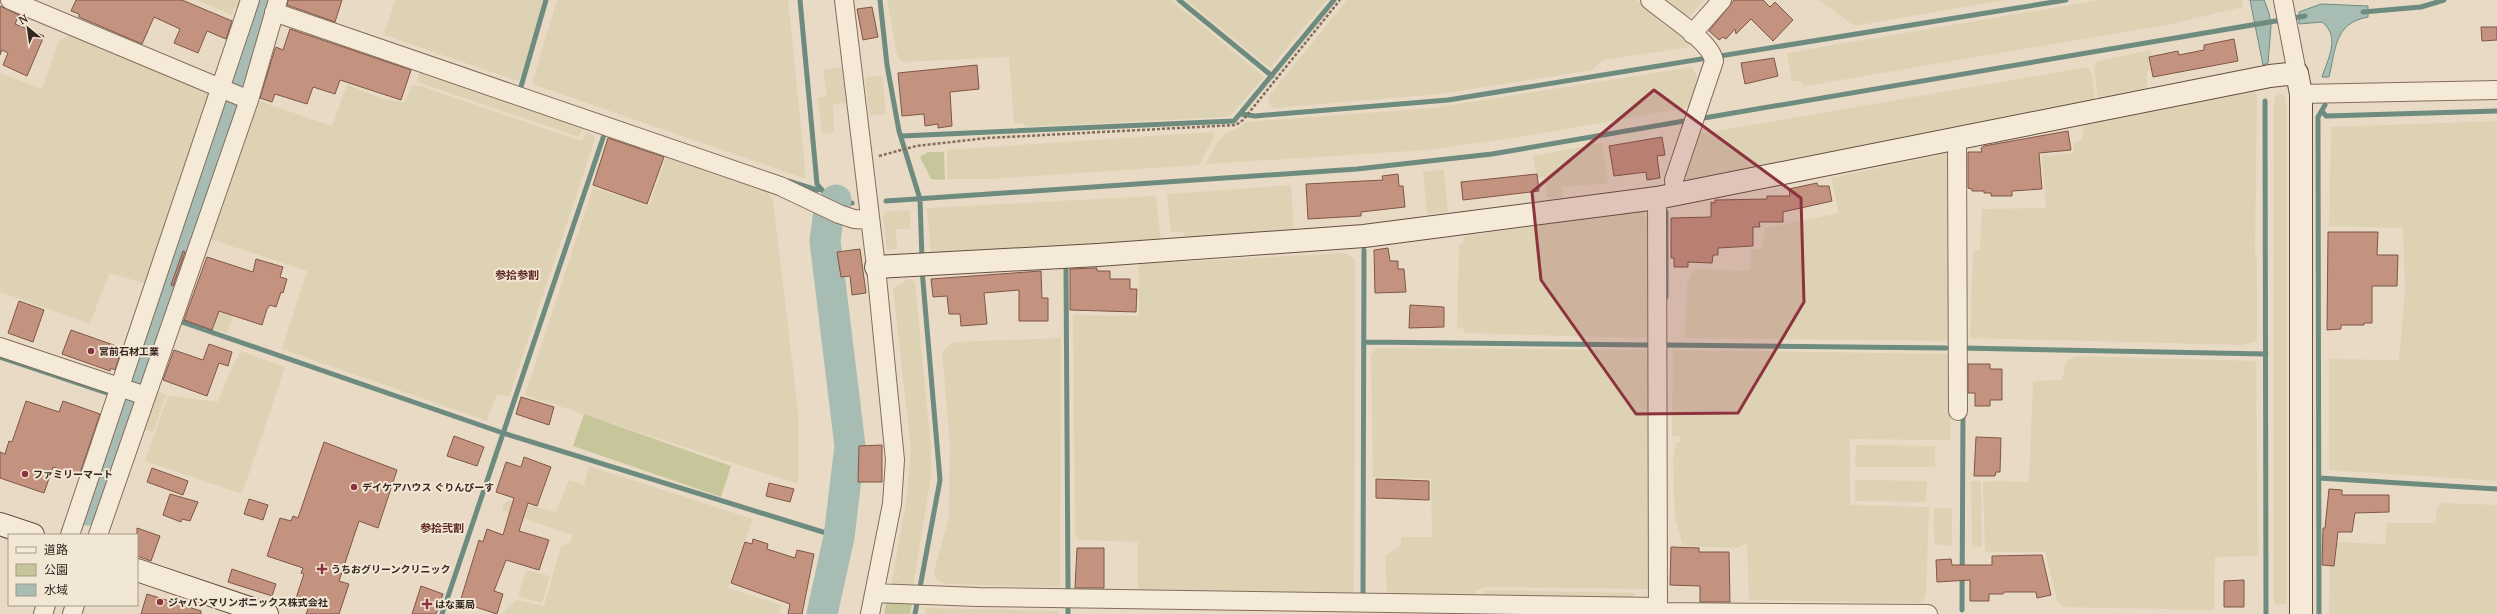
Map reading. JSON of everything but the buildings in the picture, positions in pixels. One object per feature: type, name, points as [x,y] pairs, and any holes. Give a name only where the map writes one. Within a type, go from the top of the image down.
[{"type":"street","points":[[10,0],[230,91]]},
{"type":"street","points":[[98,534],[126,393],[230,91],[250,0]]},
{"type":"street","points":[[844,0],[869,220],[876,267],[895,460],[892,504],[870,614]]},
{"type":"street","points":[[1650,0],[1692,34],[1713,58],[1693,128],[1674,180],[1666,197],[1658,611]]},
{"type":"street","points":[[1692,34],[1722,0]]},
{"type":"street","points":[[2284,5],[2301,94],[2301,614]]},
{"type":"street","points":[[70,534],[126,393],[230,91],[276,6],[780,186],[839,214],[854,219],[869,220]]},
{"type":"street","points":[[876,267],[1364,236],[1666,197],[2270,76],[2296,73]]},
{"type":"street","points":[[2301,94],[2497,90]]},
{"type":"street","points":[[1956,140],[1958,411]]},
{"type":"street","points":[[0,347],[126,393]]},
{"type":"street","points":[[0,524],[30,534]]},
{"type":"street","points":[[138,570],[267,614]]},
{"type":"street","points":[[874,593],[978,597],[1658,611],[1928,614]]},
{"type":"path","points":[[863,158],[880,156],[909,148],[987,138],[1229,127],[1236,125],[1245,118],[1340,0]]},
{"type":"highlighted area","points":[[1654,90],[1801,198],[1804,302],[1738,413],[1636,414],[1541,280],[1532,192]]},
{"type":"shaded area","points":[[197,0],[245,0],[242,7],[234,8],[232,15]]},
{"type":"shaded area","points":[[395,0],[544,0],[521,76],[518,81],[384,35]]},
{"type":"shaded area","points":[[557,0],[788,0],[806,179],[532,84]]},
{"type":"shaded area","points":[[887,0],[1171,0],[1264,77],[1231,115],[1226,117],[1026,127],[1023,123],[1014,123],[1009,57],[901,62],[897,54]]},
{"type":"shaded area","points":[[1186,0],[1327,0],[1270,68]]},
{"type":"shaded area","points":[[1347,0],[1636,0],[1690,43],[1690,47],[1603,60],[1592,70],[1440,94],[1274,108],[1270,105],[1268,97]]},
{"type":"shaded area","points":[[1664,0],[1704,0],[1687,20]]},
{"type":"shaded area","points":[[1819,0],[2006,0],[1853,25]]},
{"type":"shaded area","points":[[2099,0],[2242,0],[2243,7],[2172,24],[1805,86],[1800,81],[1792,81],[1787,53]]},
{"type":"shaded area","points":[[70,35],[86,42],[95,43],[211,94],[150,285],[109,273],[90,324],[0,292],[0,73],[42,89],[59,40]]},
{"type":"shaded area","points":[[2151,50],[2153,68],[2147,72],[2147,91],[2098,99],[2094,66],[2098,61]]},
{"type":"shaded area","points":[[842,67],[846,103],[833,104],[834,133],[822,134],[818,98],[827,96],[823,70]]},
{"type":"shaded area","points":[[1692,67],[1697,76],[1691,107],[1526,136],[1427,150],[1206,164],[1216,144],[1227,132],[1235,130],[1246,122],[1433,108]]},
{"type":"shaded area","points":[[2088,67],[2092,76],[2095,101],[1690,181],[1686,178],[1683,169],[1699,134]]},
{"type":"shaded area","points":[[420,69],[585,124],[579,137],[417,82]]},
{"type":"shaded area","points":[[882,76],[886,114],[869,115],[865,77]]},
{"type":"shaded area","points":[[347,85],[384,99],[404,103],[412,85],[420,86],[582,141],[586,132],[592,134],[595,139],[509,397],[497,394],[487,421],[282,349],[307,271],[210,239],[256,100],[332,126]]},
{"type":"shaded area","points":[[2255,91],[2257,95],[2255,252],[2257,259],[2257,341],[2243,345],[1970,338],[1973,252],[1980,250],[1982,209],[2046,208],[2042,156],[2074,153],[2074,142],[2081,140],[2083,136],[2083,125]]},
{"type":"shaded area","points":[[2282,94],[2286,99],[2286,603],[2277,605],[2274,602],[2274,99],[2277,95]]},
{"type":"shaded area","points":[[2497,121],[2497,481],[2329,470],[2329,359],[2399,360],[2405,292],[2403,228],[2329,226],[2331,127]]},
{"type":"shaded area","points":[[1212,132],[1215,135],[1199,165],[991,179],[947,179],[947,150]]},
{"type":"shaded area","points":[[1602,143],[1608,183],[1562,187],[1563,197],[1548,198],[1544,177],[1537,178],[1533,156]]},
{"type":"shaded area","points":[[1949,153],[1950,341],[1685,338],[1687,285],[1692,272],[1698,269],[1750,271],[1751,249],[1762,249],[1765,228],[1839,213],[1831,178]]},
{"type":"shaded area","points":[[667,154],[763,187],[773,200],[798,411],[798,484],[525,395],[593,188],[650,204]]},
{"type":"shaded area","points":[[1444,169],[1448,212],[1427,214],[1423,172]]},
{"type":"shaded area","points":[[1291,185],[1294,231],[1185,238],[1184,232],[1171,232],[1167,197],[1169,194]]},
{"type":"shaded area","points":[[1156,196],[1161,241],[931,254],[927,208]]},
{"type":"shaded area","points":[[910,210],[910,229],[896,229],[897,249],[887,250],[883,216],[887,211]]},
{"type":"shaded area","points":[[1644,211],[1645,217],[1649,217],[1650,327],[1648,338],[1464,333],[1464,329],[1457,328],[1459,244],[1463,243],[1464,236]]},
{"type":"shaded area","points":[[1345,253],[1355,259],[1354,595],[1138,591],[1138,542],[1079,540],[1075,534],[1073,315],[1139,316],[1139,264]]},
{"type":"shaded area","points":[[909,279],[915,282],[931,448],[931,476],[913,587],[891,586],[906,502],[911,450],[893,288]]},
{"type":"shaded area","points":[[219,307],[235,312],[227,333],[213,329]]},
{"type":"shaded area","points":[[1061,338],[1060,587],[945,584],[936,579],[934,572],[949,517],[950,444],[942,353],[949,345],[955,342]]},
{"type":"shaded area","points":[[1377,348],[1650,350],[1649,589],[1487,587],[1476,591],[1470,598],[1387,595],[1385,556],[1401,545],[1401,537],[1432,537],[1431,479],[1373,477],[1371,355]]},
{"type":"shaded area","points":[[1673,350],[1948,354],[1951,358],[1950,440],[1850,439],[1850,505],[1929,507],[1926,597],[1920,603],[1749,600],[1747,543],[1737,548],[1683,546],[1675,519],[1673,459],[1676,443],[1681,441],[1681,437],[1672,436]]},
{"type":"shaded area","points":[[241,351],[285,367],[242,494],[145,461],[168,396],[218,402],[229,374]]},
{"type":"shaded area","points":[[2074,356],[2256,361],[2258,556],[2215,557],[2214,610],[2063,607],[2057,600],[2045,552],[1985,552],[1983,483],[1992,481],[2029,482],[2033,381],[2062,380],[2066,362]]},
{"type":"shaded area","points":[[157,391],[166,394],[153,432],[144,430]]},
{"type":"shaded area","points":[[1856,445],[1935,446],[1935,467],[1855,467]]},
{"type":"shaded area","points":[[589,466],[753,519],[728,588],[781,605],[779,614],[501,614],[517,600],[544,606],[561,546],[570,543],[572,535],[503,511],[503,505],[509,500],[556,512],[569,480],[584,485]]},
{"type":"shaded area","points":[[1855,480],[1927,481],[1926,502],[1855,501]]},
{"type":"shaded area","points":[[1971,481],[1981,481],[1982,547],[1972,547]]},
{"type":"shaded area","points":[[2441,503],[2497,505],[2497,614],[2329,614],[2330,542],[2385,544],[2387,523],[2436,523],[2436,510]]},
{"type":"shaded area","points":[[1934,508],[1952,508],[1952,546],[1934,544]]},
{"type":"shaded area","points":[[526,570],[550,576],[542,603],[518,596]]},
{"type":"shaded area","points":[[1484,591],[1636,594],[1632,599],[1487,597],[1483,595]]},
{"type":"shaded area","points":[[926,608],[1059,611],[1059,614],[925,614]]},
{"type":"green space","points":[[928,152],[944,152],[945,180],[931,179],[920,157]]},
{"type":"green space","points":[[584,414],[731,466],[721,497],[573,446]]},
{"type":"green space","points":[[887,599],[913,599],[910,614],[884,614]]},
{"type":"water","points":[[2250,0],[2264,0],[2269,13],[2271,26],[2268,63],[2263,65]]},
{"type":"water","points":[[2321,4],[2368,6],[2368,17],[2357,20],[2349,25],[2338,39],[2329,77],[2322,77],[2330,55],[2332,41],[2328,28],[2322,22],[2299,24],[2299,12]]},
{"type":"waterway","points":[[88,510],[262,0]]},
{"type":"waterway","points":[[520,90],[546,0]]},
{"type":"waterway","points":[[800,0],[817,184],[824,192],[836,201],[852,203]]},
{"type":"waterway","points":[[880,0],[887,65],[899,131],[920,199],[922,260]]},
{"type":"waterway","points":[[1179,0],[1272,76]]},
{"type":"waterway","points":[[902,136],[1234,121],[1334,0]]},
{"type":"waterway","points":[[1241,114],[1255,116],[1448,100],[2066,0]]},
{"type":"waterway","points":[[2363,12],[2421,7],[2444,0]]},
{"type":"waterway","points":[[261,3],[266,5]]},
{"type":"waterway","points":[[1698,119],[2305,16]]},
{"type":"waterway","points":[[2265,101],[2266,614]]},
{"type":"waterway","points":[[2319,614],[2318,117],[2325,105]]},
{"type":"waterway","points":[[2322,111],[2326,116],[2497,111]]},
{"type":"waterway","points":[[886,201],[1357,169],[1492,154],[1690,120]]},
{"type":"waterway","points":[[442,614],[605,132]]},
{"type":"waterway","points":[[788,181],[817,190],[821,189]]},
{"type":"waterway","points":[[822,614],[839,537],[850,446],[825,241],[828,218],[836,200]]},
{"type":"waterway","points":[[1666,212],[1666,297]]},
{"type":"waterway","points":[[1363,595],[1364,250]]},
{"type":"waterway","points":[[1066,267],[1068,589]]},
{"type":"waterway","points":[[915,614],[940,480],[922,270]]},
{"type":"waterway","points":[[155,313],[159,315]]},
{"type":"waterway","points":[[182,322],[503,433],[839,537]]},
{"type":"waterway","points":[[1364,342],[1648,345]]},
{"type":"waterway","points":[[1664,345],[1946,348]]},
{"type":"waterway","points":[[1961,348],[2266,354]]},
{"type":"waterway","points":[[0,357],[125,399]]},
{"type":"waterway","points":[[1962,610],[1963,412]]},
{"type":"waterway","points":[[2319,478],[2497,489]]},
{"type":"waterway","points":[[1068,603],[1068,614]]},
{"type":"place","name":"宮前石材工業","points":[[91,351]]},
{"type":"place","name":"ファミリーマート","points":[[25,474]]},
{"type":"place","name":"デイケアハウス ぐりんぴーす","points":[[354,487]]},
{"type":"place","name":"うちおグリーンクリニック","points":[[322,569]]},
{"type":"place","name":"ジャパンマリンポニックス株式会社","points":[[160,602]]},
{"type":"place","name":"はな薬局","points":[[427,604]]},
{"type":"district","name":"参拾参割","points":[[517,275]]},
{"type":"district","name":"参拾弐割","points":[[442,528]]}]
